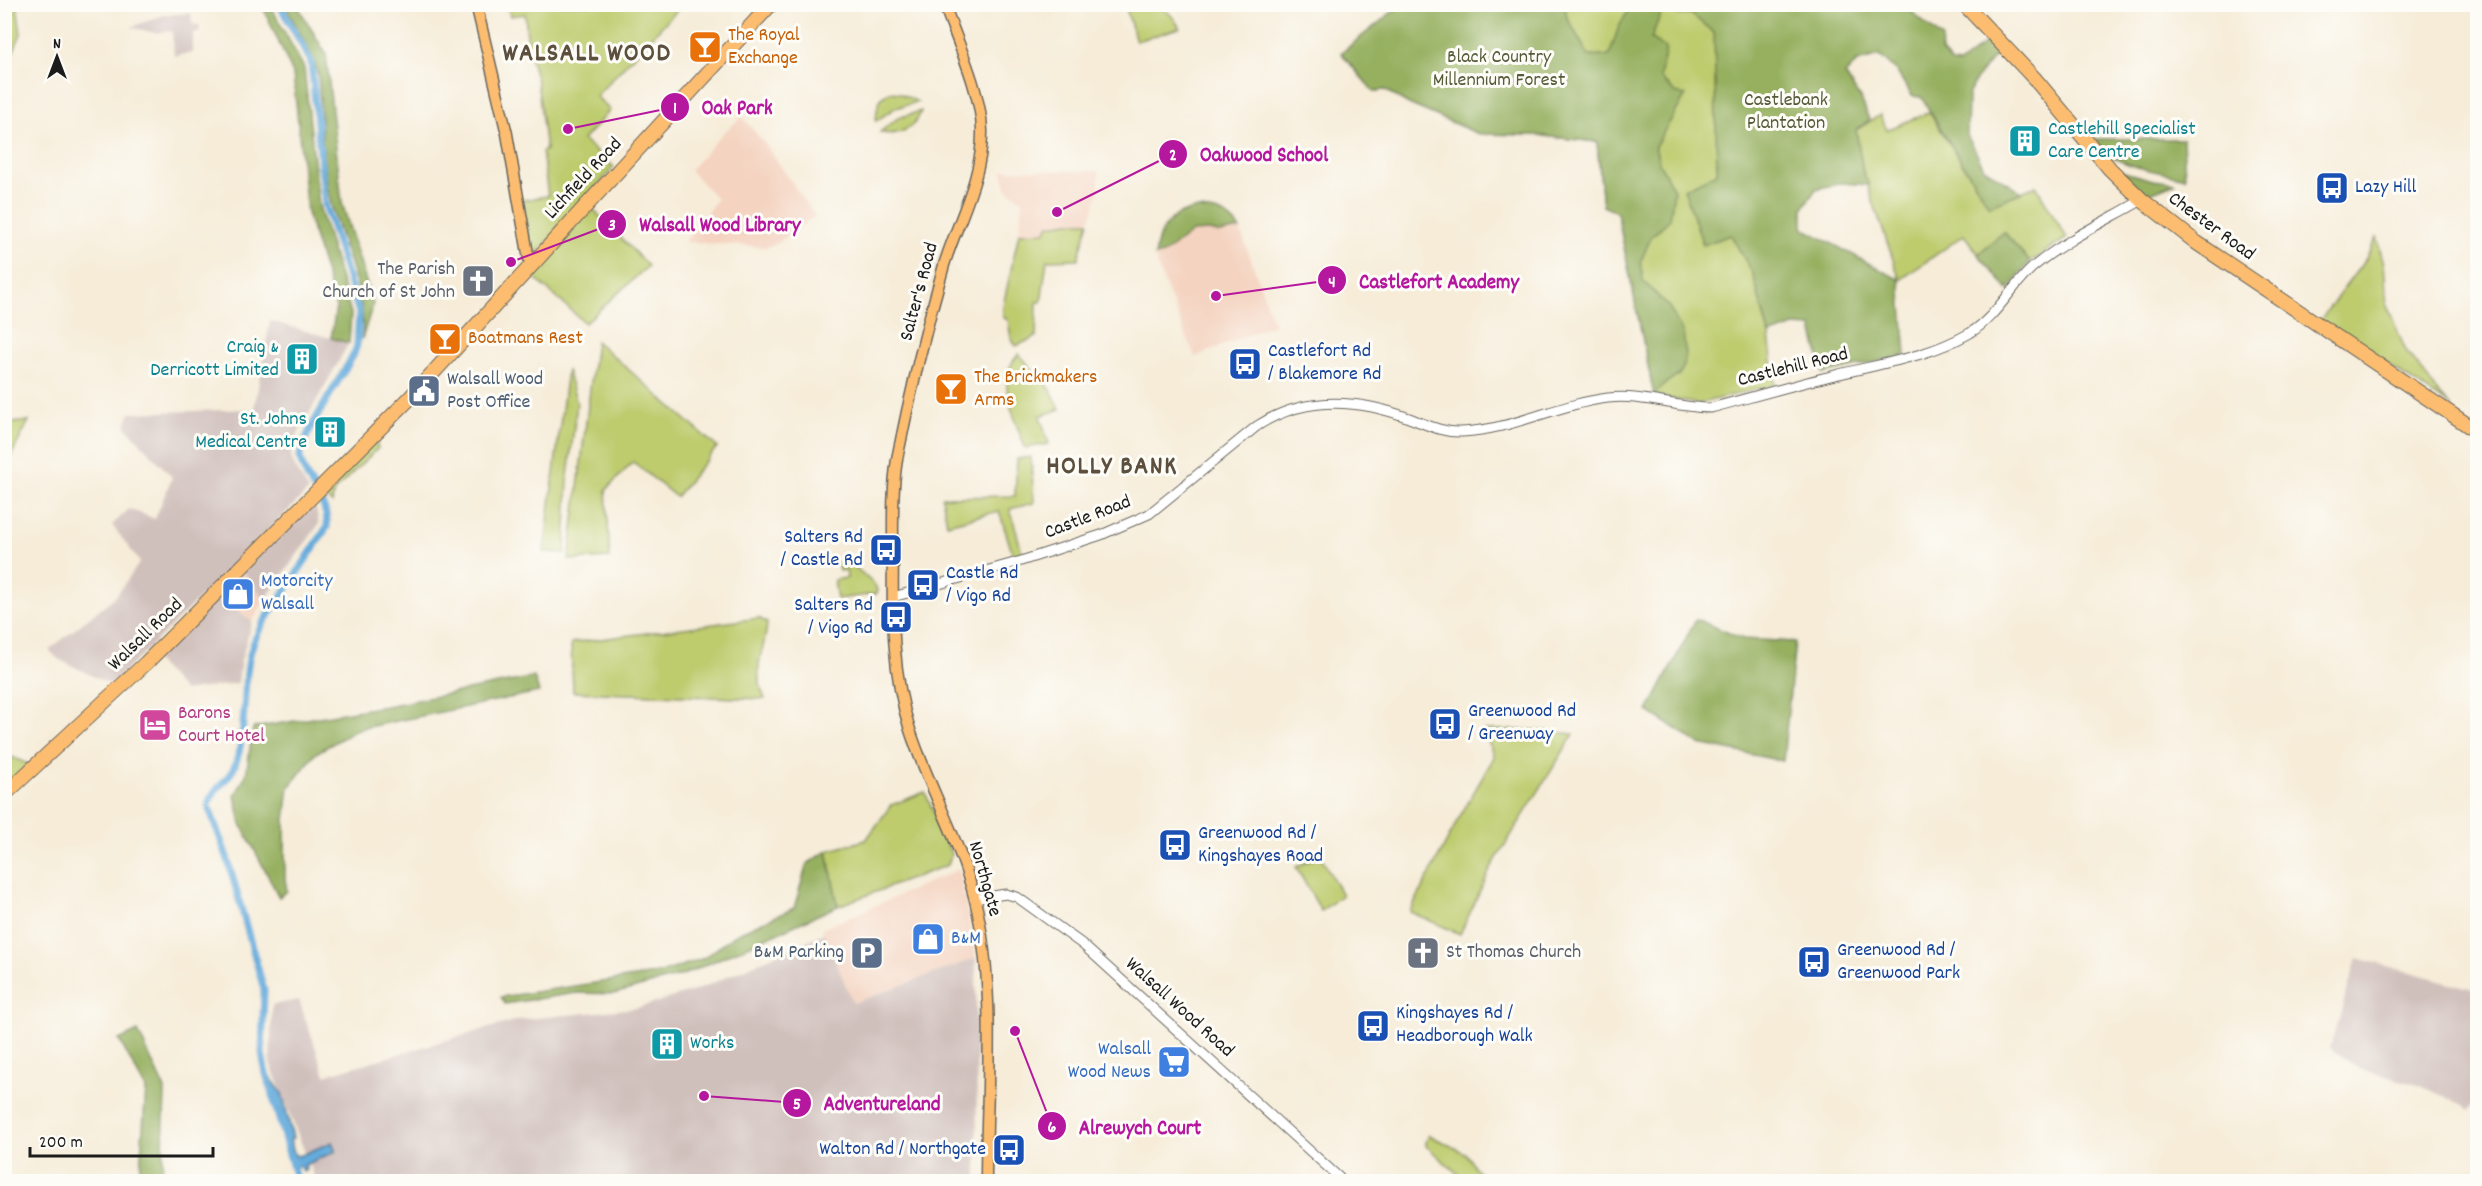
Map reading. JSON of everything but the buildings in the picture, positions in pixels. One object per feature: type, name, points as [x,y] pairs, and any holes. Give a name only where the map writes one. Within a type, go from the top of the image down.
[{"type":"highway","name":"Lichfield Road","points":[[309,499],[409,399],[771,4]]},
{"type":"highway","name":"Chester Road","points":[[1964,4],[2034,78],[2117,177],[2142,200],[2197,243],[2478,432]]},
{"type":"highway","name":"Walsall Road","points":[[4,795],[146,663],[309,499]]},
{"type":"main road","points":[[476,4],[507,134],[526,269]]},
{"type":"main road","name":"Salter's Road","points":[[893,597],[893,491],[897,459],[944,267],[976,177],[981,150],[982,129],[979,104],[944,4]]},
{"type":"main road","name":"Northgate","points":[[893,597],[894,640],[905,711],[923,765],[947,817],[974,899],[984,958],[988,1001],[986,1182]]},
{"type":"street","name":"Castlehill Road","points":[[1408,418],[1448,432],[1460,432],[1519,422],[1605,398],[1626,397],[1691,408],[1711,408],[1836,375],[1909,359],[1941,349],[1973,331],[1991,315],[2031,269],[2052,252],[2142,200]]},
{"type":"street","name":"Castle Road","points":[[893,597],[1021,561],[1101,535],[1149,514],[1257,426],[1269,418],[1304,405],[1355,403],[1408,418]]},
{"type":"street","name":"Walsall Wood Road","points":[[974,899],[1006,894],[1017,897],[1082,944],[1344,1182]]},
{"type":"shaded area","points":[[191,13],[192,24],[200,25],[199,33],[193,33],[193,53],[174,56],[172,31],[155,33],[131,27],[164,15]]},
{"type":"shaded area","points":[[742,117],[766,145],[815,216],[776,244],[766,247],[685,242],[717,199],[690,170],[723,133]]},
{"type":"shaded area","points":[[1003,170],[1099,171],[1099,192],[1089,222],[1050,225],[1046,232],[1019,233],[1023,201],[1006,188]]},
{"type":"shaded area","points":[[1194,209],[1221,212],[1233,219],[1240,229],[1274,324],[1195,357],[1155,256],[1157,242],[1172,218],[1180,212]]},
{"type":"shaded area","points":[[270,321],[349,343],[292,444],[291,457],[297,472],[309,490],[111,685],[58,659],[49,650],[116,596],[140,562],[112,525],[129,509],[155,519],[172,477],[125,426],[130,413],[254,409]]},
{"type":"shaded area","points":[[308,504],[316,509],[319,524],[265,600],[243,571]]},
{"type":"shaded area","points":[[243,571],[265,600],[252,622],[220,596]]},
{"type":"shaded area","points":[[220,596],[252,622],[241,660],[238,683],[184,691],[155,660]]},
{"type":"shaded area","points":[[959,869],[976,958],[853,1003],[822,929]]},
{"type":"shaded area","points":[[824,933],[853,1003],[976,958],[977,1181],[316,1181],[270,1063],[272,1005],[299,1000],[325,1075],[517,1020],[637,1008],[697,990]]},
{"type":"shaded area","points":[[2357,958],[2477,990],[2477,1096],[2468,1111],[2463,1105],[2418,1085],[2359,1069],[2330,1048]]},
{"type":"green space","points":[[5,4],[17,5],[21,34],[5,71]]},
{"type":"green space","points":[[262,5],[270,5],[304,68],[319,206],[351,313],[349,343],[331,338],[336,307],[307,213],[293,74]]},
{"type":"green space","points":[[285,5],[297,5],[326,54],[342,203],[373,304],[362,339],[361,304],[328,189],[318,75],[313,59]]},
{"type":"green space","points":[[507,5],[682,5],[596,96],[610,110],[583,140],[614,167],[531,260],[523,200],[548,196],[542,152],[546,150],[537,81],[528,49],[525,14],[510,16]]},
{"type":"green space","points":[[1125,5],[1157,6],[1169,13],[1180,28],[1136,41]]},
{"type":"green space","points":[[1401,5],[1879,5],[1731,235],[1753,274],[1769,335],[1775,385],[1697,404],[1654,395],[1617,212],[1603,206],[1597,142],[1535,135],[1479,134],[1409,104],[1385,90],[1373,91],[1341,53]]},
{"type":"green space","points":[[1401,5],[1565,5],[1567,18],[1589,56],[1609,56],[1618,29],[1631,5],[1904,5],[1942,38],[1941,51],[1952,63],[1959,64],[1989,40],[1999,51],[1979,75],[1968,95],[1967,135],[1984,168],[2022,192],[1989,206],[1921,97],[1912,96],[1895,69],[1879,56],[1857,62],[1845,74],[1863,103],[1869,120],[1856,130],[1863,172],[1869,185],[1842,183],[1816,189],[1803,208],[1803,228],[1900,280],[1906,355],[1823,374],[1812,327],[1794,326],[1769,335],[1753,274],[1731,235],[1703,245],[1684,189],[1717,173],[1714,33],[1691,14],[1679,15],[1663,8],[1651,39],[1666,48],[1660,77],[1675,93],[1686,95],[1655,146],[1659,162],[1674,190],[1670,219],[1651,237],[1641,261],[1643,281],[1669,307],[1683,333],[1685,349],[1684,366],[1679,375],[1667,382],[1654,395],[1617,212],[1603,206],[1597,142],[1535,135],[1479,134],[1409,104],[1385,90],[1373,91],[1341,53]]},
{"type":"green space","points":[[891,92],[899,93],[918,102],[895,108],[876,121],[880,100]]},
{"type":"green space","points":[[921,111],[915,122],[905,130],[893,134],[880,132],[898,118]]},
{"type":"green space","points":[[1929,112],[1989,205],[2036,186],[2067,238],[2030,262],[2004,232],[1978,254],[1964,235],[1900,280],[1863,172],[1856,130],[1880,115],[1887,130]]},
{"type":"green space","points":[[2094,139],[2183,139],[2185,178],[2123,162],[2103,149]]},
{"type":"green space","points":[[2120,171],[2153,180],[2176,183],[2145,195]]},
{"type":"green space","points":[[591,207],[648,266],[585,323],[528,272]]},
{"type":"green space","points":[[1194,209],[1225,215],[1240,229],[1219,233],[1192,232],[1163,254],[1155,256],[1156,247],[1166,225],[1177,215]]},
{"type":"green space","points":[[1089,222],[1078,259],[1047,260],[1041,302],[1037,302],[1036,337],[1016,346],[1011,338],[1008,320],[1003,317],[1003,306],[1019,233],[1045,232],[1049,225]]},
{"type":"green space","points":[[2004,232],[2030,262],[2008,290],[1978,254]]},
{"type":"green space","points":[[2377,238],[2384,264],[2387,305],[2405,349],[2442,398],[2452,407],[2320,320],[2365,260]]},
{"type":"green space","points":[[596,341],[717,447],[676,497],[633,462],[606,490],[610,558],[569,560]]},
{"type":"green space","points":[[1019,354],[1051,390],[1060,409],[1040,416],[1049,444],[1025,448],[1012,412],[1007,387],[1008,375],[1011,364]]},
{"type":"green space","points":[[567,370],[577,403],[568,476],[565,553],[544,552]]},
{"type":"green space","points":[[29,421],[8,462],[5,468],[5,424]]},
{"type":"green space","points":[[376,441],[378,448],[334,491],[332,503],[322,495]]},
{"type":"green space","points":[[1031,457],[1034,503],[1010,509],[1023,556],[1014,558],[999,511],[947,524],[942,497],[1015,496],[1017,459]]},
{"type":"green space","points":[[844,557],[875,585],[876,594],[837,599],[834,580],[847,578],[846,570],[839,571],[838,563]]},
{"type":"green space","points":[[759,618],[767,623],[759,668],[765,699],[573,692],[571,643]]},
{"type":"green space","points":[[1696,619],[1743,639],[1795,642],[1783,761],[1699,744],[1648,711]]},
{"type":"green space","points":[[534,677],[539,692],[358,729],[316,753],[289,787],[285,820],[287,891],[279,897],[241,824],[235,795],[246,775],[253,728],[392,705]]},
{"type":"green space","points":[[1484,730],[1535,730],[1574,734],[1492,866],[1460,934],[1410,912],[1494,757]]},
{"type":"green space","points":[[5,754],[30,765],[5,788]]},
{"type":"green space","points":[[925,792],[951,854],[948,865],[838,906],[827,851],[866,840],[891,805]]},
{"type":"green space","points":[[827,851],[838,906],[683,975],[614,994],[576,993],[505,1004],[501,997],[661,973],[704,958],[736,934],[794,908],[807,864]]},
{"type":"green space","points":[[1320,855],[1342,895],[1321,911],[1296,867]]},
{"type":"green space","points":[[138,1031],[165,1090],[162,1181],[139,1181],[146,1089],[119,1040]]},
{"type":"green space","points":[[1429,1135],[1465,1153],[1485,1181],[1466,1181],[1426,1146]]},
{"type":"water","points":[[265,1070],[282,1093],[293,1138],[290,1140],[295,1155],[299,1156],[332,1142],[336,1151],[305,1165],[304,1172],[300,1166],[293,1169]]},
{"type":"waterway","points":[[279,4],[311,61],[325,204],[359,313],[357,345],[301,450],[300,458],[303,467],[321,500],[327,517],[327,527],[256,636],[248,665],[239,752],[232,771],[213,794],[208,805],[227,857],[264,990],[262,1053],[297,1182]]},
{"type":"place","name":"The Royal Exchange","points":[[705,47]]},
{"type":"place","name":"Oak Park","points":[[568,129]]},
{"type":"place","name":"Castlehill Specialist Care Centre","points":[[2025,141]]},
{"type":"place","name":"Lazy Hill","points":[[2332,188]]},
{"type":"place","name":"Oakwood School","points":[[1057,212]]},
{"type":"place","name":"Walsall Wood Library","points":[[511,262]]},
{"type":"place","name":"The Parish Church of St John","points":[[478,281]]},
{"type":"place","name":"Castlefort Academy","points":[[1216,296]]},
{"type":"place","name":"Boatmans Rest","points":[[445,339]]},
{"type":"place","name":"Craig & Derricott Limited","points":[[302,359]]},
{"type":"place","name":"Castlefort Rd / Blakemore Rd","points":[[1245,364]]},
{"type":"place","name":"The Brickmakers Arms","points":[[951,389]]},
{"type":"place","name":"Walsall Wood Post Office","points":[[424,391]]},
{"type":"place","name":"St. Johns Medical Centre","points":[[330,432]]},
{"type":"place","name":"Salters Rd / Castle Rd","points":[[886,550]]},
{"type":"place","name":"Castle Rd / Vigo Rd","points":[[923,585]]},
{"type":"place","name":"Motorcity Walsall","points":[[238,594]]},
{"type":"place","name":"Salters Rd / Vigo Rd","points":[[896,617]]},
{"type":"place","name":"Greenwood Rd / Greenway","points":[[1445,724]]},
{"type":"place","name":"Barons Court Hotel","points":[[155,725]]},
{"type":"place","name":"Greenwood Rd / Kingshayes Road","points":[[1175,845]]},
{"type":"place","name":"B&M","points":[[928,939]]},
{"type":"place","name":"B&M Parking","points":[[867,953]]},
{"type":"place","name":"St Thomas Church","points":[[1423,953]]},
{"type":"place","name":"Greenwood Rd / Greenwood Park","points":[[1814,962]]},
{"type":"place","name":"Kingshayes Rd / Headborough Walk","points":[[1373,1026]]},
{"type":"place","name":"Alrewych Court","points":[[1015,1031]]},
{"type":"place","name":"Works","points":[[667,1044]]},
{"type":"place","name":"Walsall Wood News","points":[[1174,1062]]},
{"type":"place","name":"Adventureland","points":[[704,1096]]},
{"type":"place","name":"Walton Rd / Northgate","points":[[1009,1150]]},
{"type":"district","name":"WALSALL WOOD","points":[[587,54]]},
{"type":"district","name":"HOLLY BANK","points":[[1112,467]]},
{"type":"park label","name":"Black Country Millennium Forest","points":[[1499,70]]},
{"type":"park label","name":"Castlebank Plantation","points":[[1786,112]]}]
